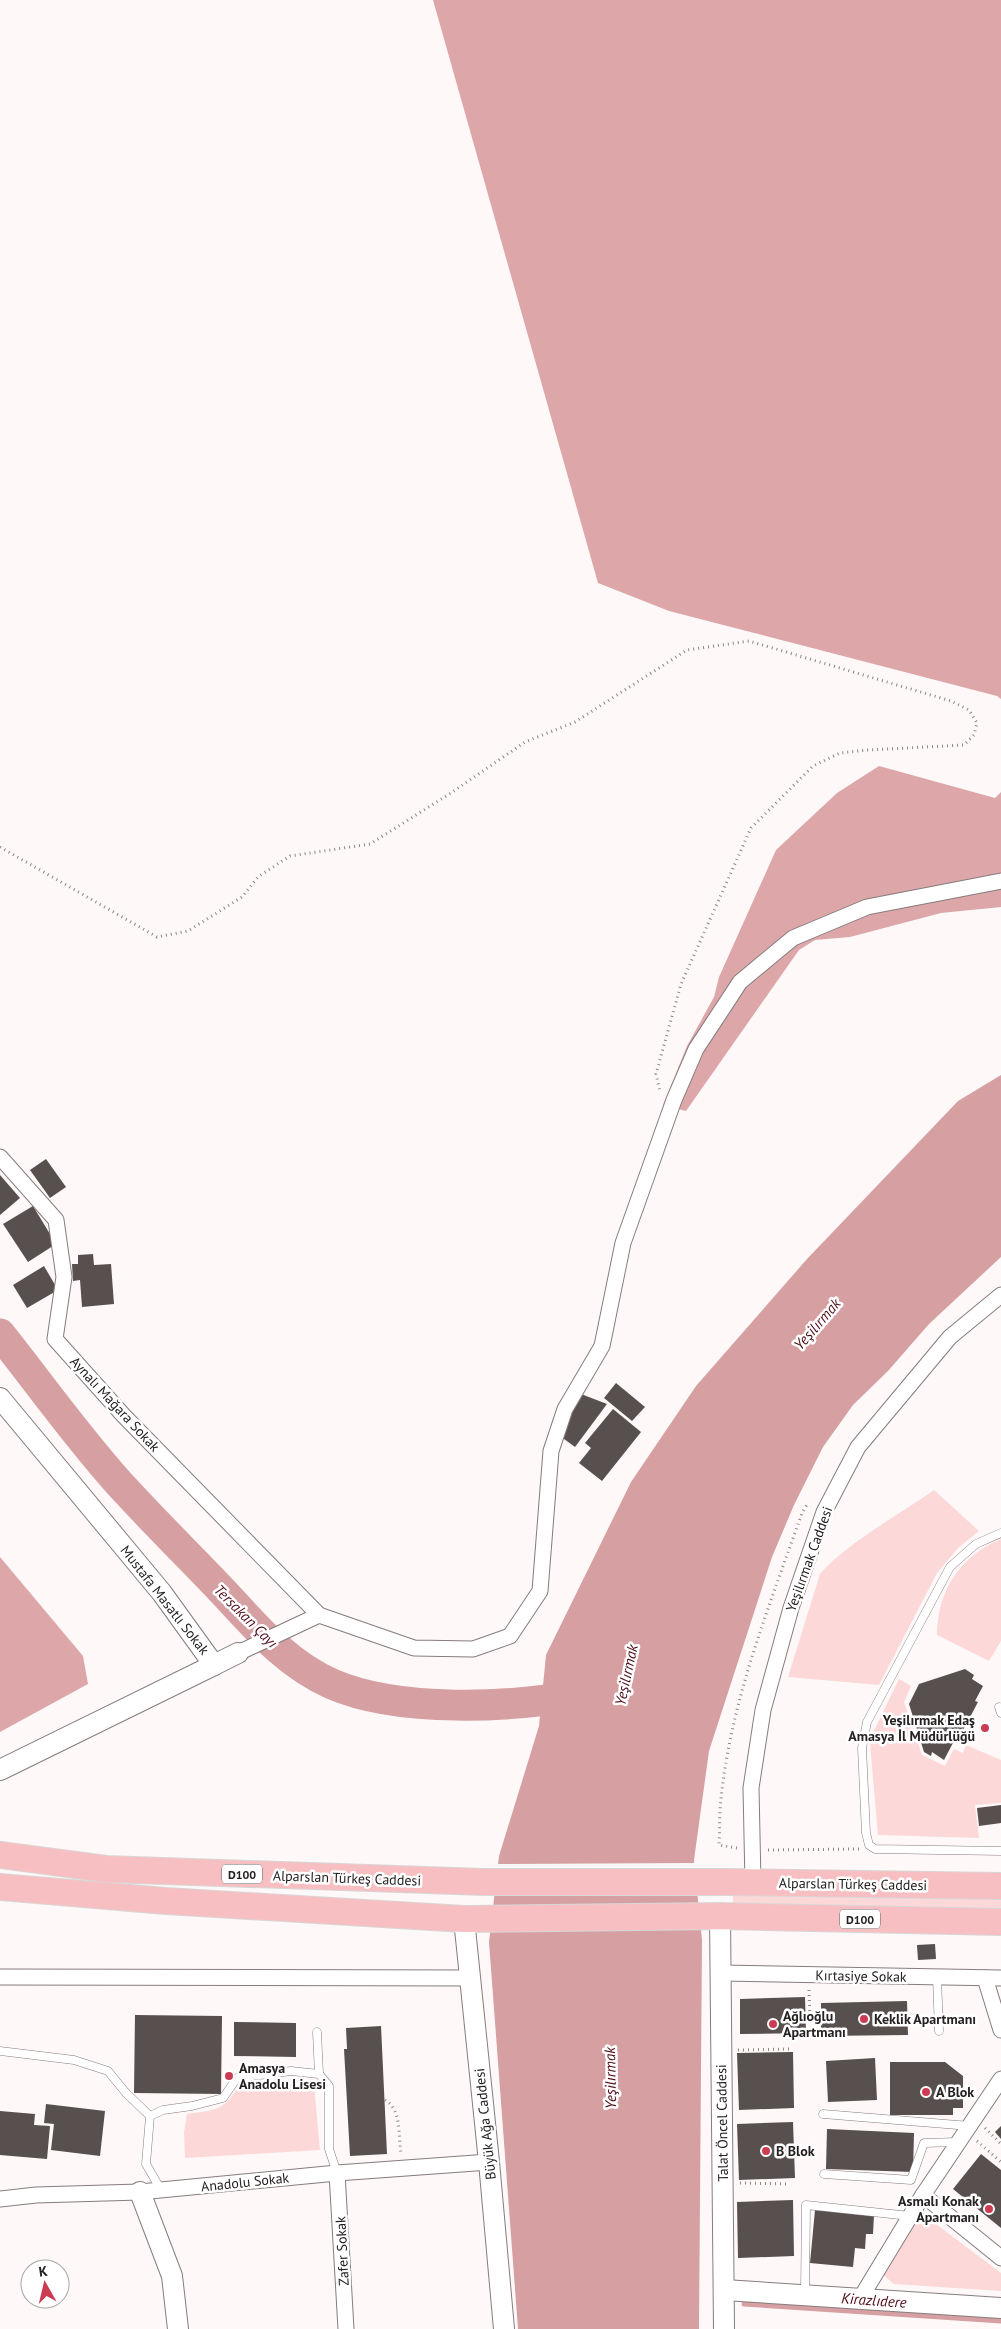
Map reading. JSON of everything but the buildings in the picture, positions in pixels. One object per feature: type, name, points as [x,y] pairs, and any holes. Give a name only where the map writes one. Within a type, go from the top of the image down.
[{"type":"highway","name":"Alparslan Türkeş Caddesi","points":[[0,1855],[106,1869],[484,1882],[704,1882],[1001,1886]]},
{"type":"highway","name":"D100","points":[[0,1886],[166,1901],[473,1918],[713,1916],[1001,1922]]},
{"type":"street","points":[[214,1665],[319,1616],[414,1648],[473,1649],[510,1636],[540,1592],[551,1451],[565,1408],[602,1346],[623,1243],[666,1121],[696,1049],[740,982],[793,938],[867,907],[1001,881]]},
{"type":"street","name":"Aynalı Mağara Sokak","points":[[0,1157],[56,1220],[64,1277],[55,1339],[124,1416],[319,1616]]},
{"type":"street","name":"Yeşilırmak Caddesi","points":[[754,1883],[750,1788],[763,1710],[791,1608],[824,1512],[858,1447],[950,1337],[1001,1295]]},
{"type":"street","name":"Mustafa Masatlı Sokak","points":[[0,1398],[162,1593],[214,1665],[0,1770]]},
{"type":"street","name":"Talat Öncel Caddesi","points":[[713,1916],[720,1973],[724,2329]]},
{"type":"street","name":"Büyük Ağa Caddesi","points":[[473,1918],[471,1978],[504,2329]]},
{"type":"street","name":"Kırtasiye Sokak","points":[[720,1973],[1001,1978]]},
{"type":"street","points":[[0,1977],[471,1978]]},
{"type":"street","points":[[985,1978],[1001,2030]]},
{"type":"street","points":[[860,2299],[923,2195],[969,2130],[1001,2078]]},
{"type":"street","name":"Anadolu Sokak","points":[[0,2199],[36,2194],[140,2192],[337,2173],[489,2162]]},
{"type":"street","name":"Zafer Sokak","points":[[337,2173],[346,2329]]},
{"type":"street","points":[[140,2192],[172,2276],[178,2329]]},
{"type":"street","points":[[923,2195],[1001,2258]]},
{"type":"street","points":[[724,2290],[1001,2308]]},
{"type":"lane","points":[[1001,1533],[976,1544],[950,1568],[867,1722],[862,1748],[866,1833],[869,1845],[875,1849],[1001,1851]]},
{"type":"lane","points":[[937,1977],[940,2031]]},
{"type":"lane","points":[[317,2032],[319,2074],[329,2086],[329,2150],[337,2173]]},
{"type":"lane","points":[[0,2050],[74,2060],[108,2071],[126,2094],[150,2116]]},
{"type":"lane","points":[[150,2116],[163,2110],[192,2106],[223,2098],[237,2078],[290,2071],[319,2074]]},
{"type":"lane","points":[[823,2114],[969,2130]]},
{"type":"lane","points":[[150,2116],[146,2164],[160,2190]]},
{"type":"lane","points":[[824,2174],[912,2180],[924,2142],[969,2130]]},
{"type":"lane","points":[[805,2295],[806,2206],[910,2216]]},
{"type":"path","points":[[0,847],[157,937],[188,931],[242,897],[258,877],[290,856],[370,844],[451,794],[525,742],[575,722],[687,650],[749,641],[951,700],[969,710],[977,723],[974,735],[964,745],[840,753],[813,766],[751,828],[681,984],[656,1074],[666,1121]]},
{"type":"path","points":[[752,1850],[875,1849]]},
{"type":"path","points":[[809,1975],[810,2021]]},
{"type":"path","points":[[721,2050],[790,2049]]},
{"type":"path","points":[[385,2100],[389,2102],[398,2117],[403,2168]]},
{"type":"path","points":[[969,2130],[1001,2144]]},
{"type":"path","points":[[969,2130],[1001,2162]]},
{"type":"path","points":[[723,2183],[790,2184]]},
{"type":"shaded area","points":[[433,0],[1001,0],[1001,699],[997,696],[669,611],[598,583]]},
{"type":"shaded area","points":[[879,766],[995,798],[1001,792],[1001,907],[941,913],[850,937],[815,940],[799,950],[686,1111],[663,1105],[687,1046],[714,997],[719,977],[776,850],[837,793]]},
{"type":"shaded area","points":[[934,1490],[979,1531],[959,1547],[937,1573],[879,1685],[788,1677],[820,1574],[843,1552]]},
{"type":"shaded area","points":[[1001,1539],[1001,1641],[989,1661],[937,1635],[938,1619],[946,1590],[963,1565],[986,1546]]},
{"type":"shaded area","points":[[0,1557],[83,1656],[88,1684],[0,1732]]},
{"type":"shaded area","points":[[899,1679],[911,1686],[904,1702],[922,1755],[945,1766],[954,1749],[963,1753],[966,1745],[1001,1760],[1001,1803],[975,1805],[979,1838],[878,1835],[870,1743],[871,1737]]},
{"type":"shaded area","points":[[733,1892],[1001,1897],[1001,1910],[733,1906]]},
{"type":"shaded area","points":[[314,2085],[320,2150],[185,2158],[184,2132],[187,2114],[216,2109],[227,2102],[237,2089]]},
{"type":"shaded area","points":[[920,2212],[1001,2273],[1001,2291],[894,2284],[881,2273]]},
{"type":"water","name":"Yeşilırmak","points":[[1001,1075],[1001,1257],[929,1324],[888,1371],[853,1405],[823,1447],[794,1505],[772,1557],[709,1751],[694,1860],[702,1940],[699,2329],[518,2329],[489,1942],[499,1856],[539,1726],[546,1655],[631,1482],[696,1386],[807,1259],[958,1101]]},
{"type":"pier","points":[[697,1863],[700,1894],[492,1894],[496,1864]]},
{"type":"waterway","name":"Tersakan Çayı","points":[[0,1334],[86,1445],[128,1493],[279,1650],[313,1674],[332,1684],[359,1693],[389,1700],[422,1704],[490,1705],[554,1699],[582,1694]]},
{"type":"waterway","name":"Kirazlıdere","points":[[744,2304],[1001,2321]]},
{"type":"place","name":"Yeşilırmak Edaş Amasya İl Müdürlüğü","points":[[985,1728]]},
{"type":"place","name":"Keklik Apartmanı","points":[[864,2019]]},
{"type":"place","name":"Ağlıoğlu Apartmanı","points":[[773,2024]]},
{"type":"place","name":"Amasya Anadolu Lisesi","points":[[229,2076]]},
{"type":"place","name":"A Blok","points":[[926,2092]]},
{"type":"place","name":"B Blok","points":[[766,2151]]},
{"type":"place","name":"Asmalı Konak Apartmanı","points":[[989,2209]]}]
